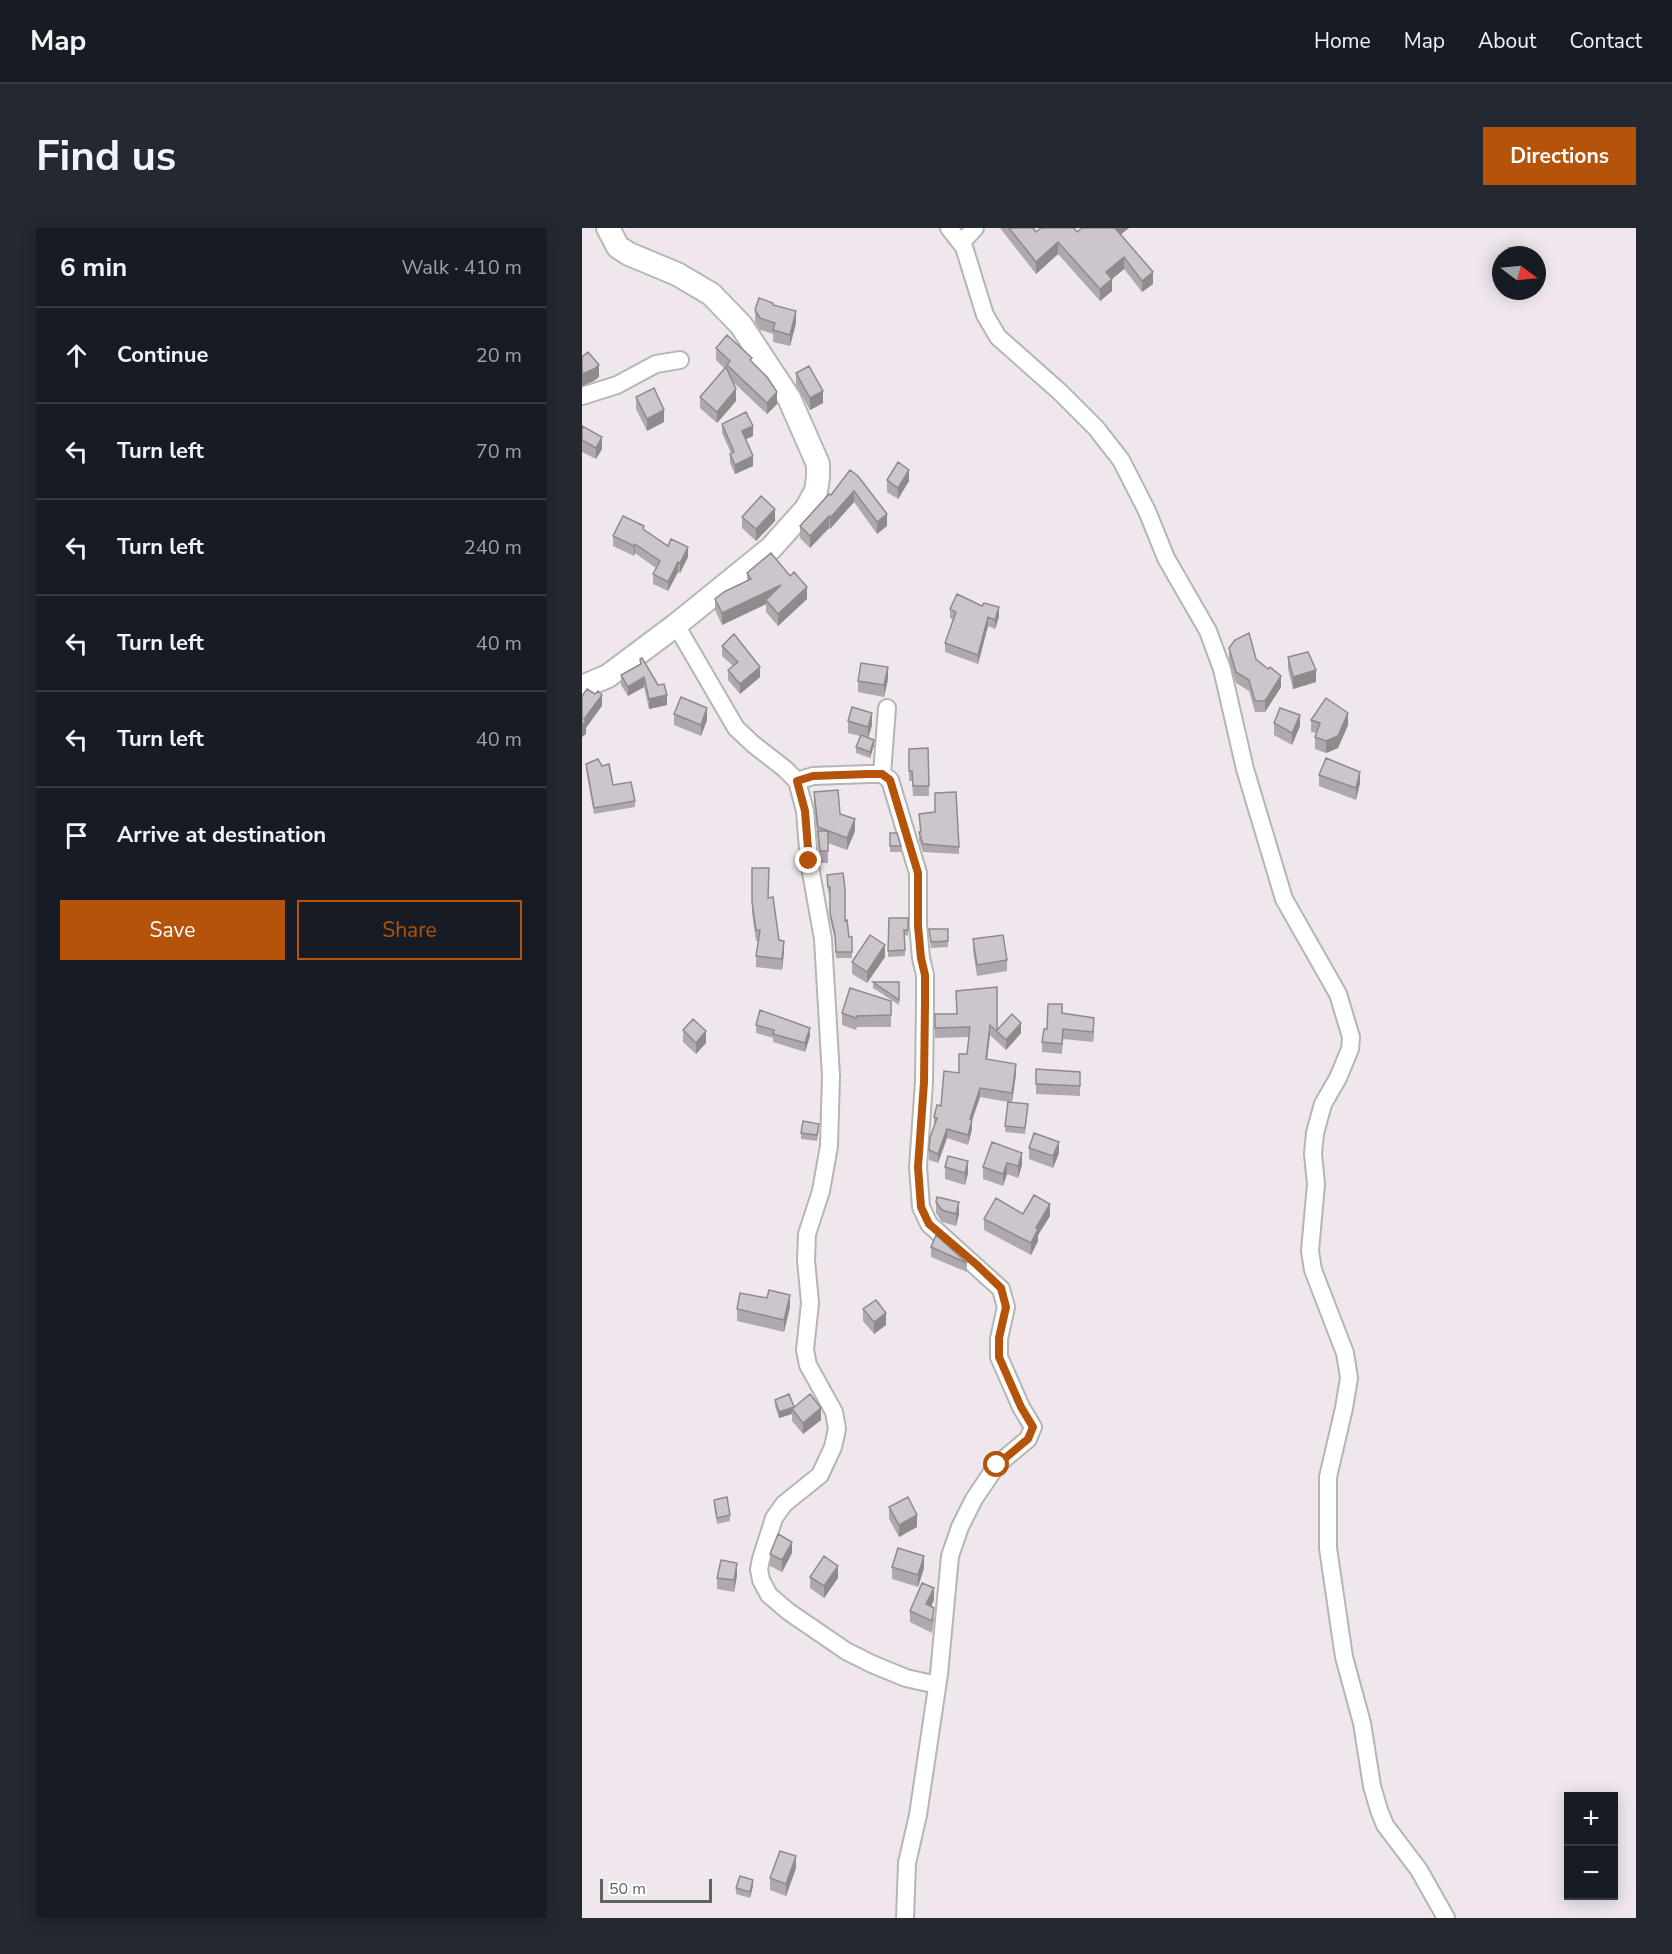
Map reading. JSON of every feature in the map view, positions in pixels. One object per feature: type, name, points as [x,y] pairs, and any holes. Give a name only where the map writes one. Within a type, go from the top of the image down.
[{"type":"street","points":[[582,687],[608,676],[676,625],[771,548],[806,509],[816,491],[818,464],[789,398],[741,325],[711,294],[676,274],[618,247],[608,228]]},
{"type":"street","points":[[949,228],[964,247],[985,315],[998,337],[1060,392],[1096,428],[1121,460],[1147,511],[1167,558],[1208,631],[1222,669],[1245,769],[1284,899],[1338,994],[1351,1037],[1350,1049],[1338,1078],[1323,1104],[1315,1133],[1313,1154],[1316,1184],[1310,1251],[1313,1270],[1346,1353],[1349,1378],[1328,1477],[1328,1548],[1344,1657],[1362,1723],[1372,1786],[1379,1810],[1385,1826],[1419,1870],[1446,1918]]},
{"type":"street","points":[[961,243],[975,228]]},
{"type":"street","points":[[582,396],[617,385],[656,364],[680,360]]},
{"type":"street","points":[[676,625],[736,728],[797,781],[805,811],[809,861],[823,939],[831,1076],[828,1157],[821,1191],[807,1234],[806,1260],[810,1303],[805,1350],[808,1365],[834,1412],[837,1429],[833,1447],[820,1475],[784,1504],[774,1518],[761,1558],[759,1569],[761,1580],[769,1595],[789,1612],[846,1651],[906,1678],[937,1685]]},
{"type":"street","points":[[882,774],[886,708]]},
{"type":"street","points":[[797,781],[813,776],[882,774],[890,780],[918,873],[918,926],[925,975],[924,1082],[918,1167],[921,1207],[929,1224],[1001,1288],[1006,1307],[999,1338],[999,1357],[1021,1407],[1033,1427],[1028,1439],[997,1465],[974,1499],[960,1527],[950,1556],[937,1685],[918,1815],[907,1863],[905,1918]]},
{"type":"building","points":[[1009,228],[1033,228],[1036,232],[1041,228],[1074,228],[1077,232],[1082,228],[1115,228],[1153,272],[1142,281],[1124,257],[1106,272],[1112,279],[1100,289],[1058,242],[1036,262]]},
{"type":"building","points":[[759,298],[773,305],[796,311],[790,335],[773,330],[775,323],[760,318],[755,310]]},
{"type":"building","points":[[727,335],[752,358],[750,360],[767,377],[777,392],[767,403],[727,365],[730,361],[716,348]]},
{"type":"building","points":[[588,352],[599,365],[582,374],[582,357]]},
{"type":"building","points":[[809,366],[823,391],[810,398],[796,373]]},
{"type":"building","points":[[726,367],[736,389],[717,412],[700,397]]},
{"type":"building","points":[[654,388],[664,410],[647,419],[636,397]]},
{"type":"building","points":[[746,412],[753,426],[742,431],[753,456],[735,465],[730,454],[734,452],[722,424]]},
{"type":"building","points":[[582,426],[602,437],[596,448],[582,440]]},
{"type":"building","points":[[898,462],[909,470],[898,488],[887,480]]},
{"type":"building","points":[[850,470],[858,476],[887,514],[877,522],[854,491],[810,536],[800,526],[829,494],[831,495]]},
{"type":"building","points":[[761,496],[775,509],[756,529],[742,517]]},
{"type":"building","points":[[623,516],[644,526],[643,529],[668,546],[671,539],[688,547],[668,582],[653,574],[660,561],[635,544],[634,546],[613,536]]},
{"type":"building","points":[[771,553],[790,576],[794,572],[807,587],[778,614],[766,600],[781,585],[722,613],[715,599],[751,579],[747,573]]},
{"type":"building","points":[[957,594],[982,606],[984,603],[999,607],[995,620],[988,617],[978,655],[945,643],[956,612],[950,609]]},
{"type":"building","points":[[1249,633],[1256,659],[1281,676],[1265,701],[1255,701],[1249,680],[1236,672],[1229,648],[1235,640]]},
{"type":"building","points":[[734,634],[760,667],[740,684],[728,670],[738,662],[722,646]]},
{"type":"building","points":[[1308,652],[1316,670],[1293,677],[1288,657]]},
{"type":"building","points":[[642,658],[658,685],[664,684],[667,695],[649,699],[644,677],[628,687],[621,675],[641,664],[640,659]]},
{"type":"building","points":[[861,663],[888,667],[884,685],[858,681]]},
{"type":"building","points":[[587,689],[595,694],[598,691],[602,695],[582,725],[582,696]]},
{"type":"building","points":[[681,697],[707,708],[701,725],[674,714]]},
{"type":"building","points":[[1326,698],[1348,713],[1338,736],[1326,741],[1315,737],[1320,723],[1311,720]]},
{"type":"building","points":[[852,707],[872,713],[868,727],[848,721]]},
{"type":"building","points":[[1280,708],[1300,715],[1292,733],[1274,723]]},
{"type":"building","points":[[861,735],[874,740],[870,752],[856,747]]},
{"type":"building","points":[[928,748],[929,786],[913,786],[912,771],[909,771],[909,749]]},
{"type":"building","points":[[1326,758],[1360,772],[1356,788],[1319,775]]},
{"type":"building","points":[[598,759],[602,766],[609,764],[613,785],[631,782],[635,801],[594,808],[586,764]]},
{"type":"building","points":[[838,790],[840,814],[855,819],[847,838],[818,827],[814,792]]},
{"type":"building","points":[[956,792],[959,847],[923,844],[919,832],[921,832],[919,814],[935,812],[935,793]]},
{"type":"building","points":[[818,831],[828,831],[828,851],[820,851]]},
{"type":"building","points":[[890,833],[897,833],[901,846],[890,846]]},
{"type":"building","points":[[752,868],[769,868],[768,898],[773,897],[779,940],[784,941],[782,959],[756,956],[760,930],[756,930],[752,902]]},
{"type":"building","points":[[843,873],[845,921],[847,920],[849,937],[852,937],[852,952],[836,952],[830,913],[830,887],[828,887],[827,875]]},
{"type":"building","points":[[889,918],[908,918],[908,930],[904,930],[905,950],[888,951]]},
{"type":"building","points":[[929,929],[948,929],[948,941],[931,942]]},
{"type":"building","points":[[870,935],[885,945],[867,972],[852,962]]},
{"type":"building","points":[[1003,935],[1007,960],[977,965],[973,939]]},
{"type":"building","points":[[873,982],[899,982],[899,1000]]},
{"type":"building","points":[[997,987],[997,1030],[1012,1014],[1021,1023],[1006,1040],[990,1025],[986,1059],[1016,1064],[1012,1093],[980,1088],[970,1119],[972,1120],[968,1135],[947,1129],[938,1154],[929,1150],[930,1138],[937,1118],[934,1117],[937,1105],[941,1106],[944,1071],[959,1073],[959,1054],[967,1054],[970,1027],[935,1028],[935,1014],[957,1014],[956,991]]},
{"type":"building","points":[[850,988],[891,1001],[891,1015],[857,1016],[856,1018],[842,1013]]},
{"type":"building","points":[[1048,1004],[1062,1004],[1062,1013],[1094,1018],[1093,1032],[1063,1029],[1062,1044],[1042,1042],[1044,1029],[1047,1029]]},
{"type":"building","points":[[760,1010],[810,1028],[805,1043],[773,1034],[774,1030],[756,1025]]},
{"type":"building","points":[[693,1019],[706,1031],[696,1043],[683,1030]]},
{"type":"building","points":[[1036,1069],[1080,1072],[1080,1086],[1036,1084]]},
{"type":"building","points":[[1008,1102],[1028,1104],[1025,1128],[1005,1126]]},
{"type":"building","points":[[803,1121],[819,1124],[817,1135],[801,1133]]},
{"type":"building","points":[[1034,1133],[1059,1142],[1053,1156],[1029,1148]]},
{"type":"building","points":[[992,1142],[1022,1153],[1018,1166],[1007,1163],[1003,1174],[983,1167]]},
{"type":"building","points":[[948,1156],[968,1161],[965,1173],[945,1167]]},
{"type":"building","points":[[1034,1195],[1050,1204],[1036,1228],[1038,1229],[1031,1243],[984,1219],[996,1198],[1023,1214]]},
{"type":"building","points":[[937,1197],[959,1202],[956,1214],[942,1210],[936,1202]]},
{"type":"building","points":[[936,1235],[967,1263],[931,1247]]},
{"type":"building","points":[[769,1290],[790,1295],[784,1320],[737,1309],[740,1293],[767,1298]]},
{"type":"building","points":[[876,1300],[886,1313],[874,1322],[863,1309]]},
{"type":"building","points":[[789,1394],[794,1407],[779,1412],[775,1400]]},
{"type":"building","points":[[810,1394],[821,1408],[803,1423],[792,1409]]},
{"type":"building","points":[[727,1497],[730,1515],[717,1518],[714,1500]]},
{"type":"building","points":[[908,1497],[917,1515],[899,1525],[889,1507]]},
{"type":"building","points":[[778,1534],[792,1542],[782,1560],[770,1554]]},
{"type":"building","points":[[898,1548],[924,1556],[918,1575],[892,1567]]},
{"type":"building","points":[[824,1556],[838,1566],[824,1586],[810,1577]]},
{"type":"building","points":[[721,1560],[737,1563],[734,1580],[717,1578]]},
{"type":"building","points":[[922,1583],[934,1588],[926,1604],[934,1608],[932,1621],[910,1611]]},
{"type":"building","points":[[780,1851],[796,1856],[786,1884],[770,1878]]},
{"type":"building","points":[[740,1876],[753,1880],[750,1892],[736,1888]]},
{"type":"route","points":[[809,861],[805,811],[797,781],[813,776],[868,774],[882,774],[890,780],[918,873],[918,926],[925,975],[924,1082],[918,1167],[921,1207],[929,1224],[1001,1288],[1006,1307],[999,1338],[999,1357],[1021,1407],[1033,1427],[1028,1439],[997,1465]]}]
